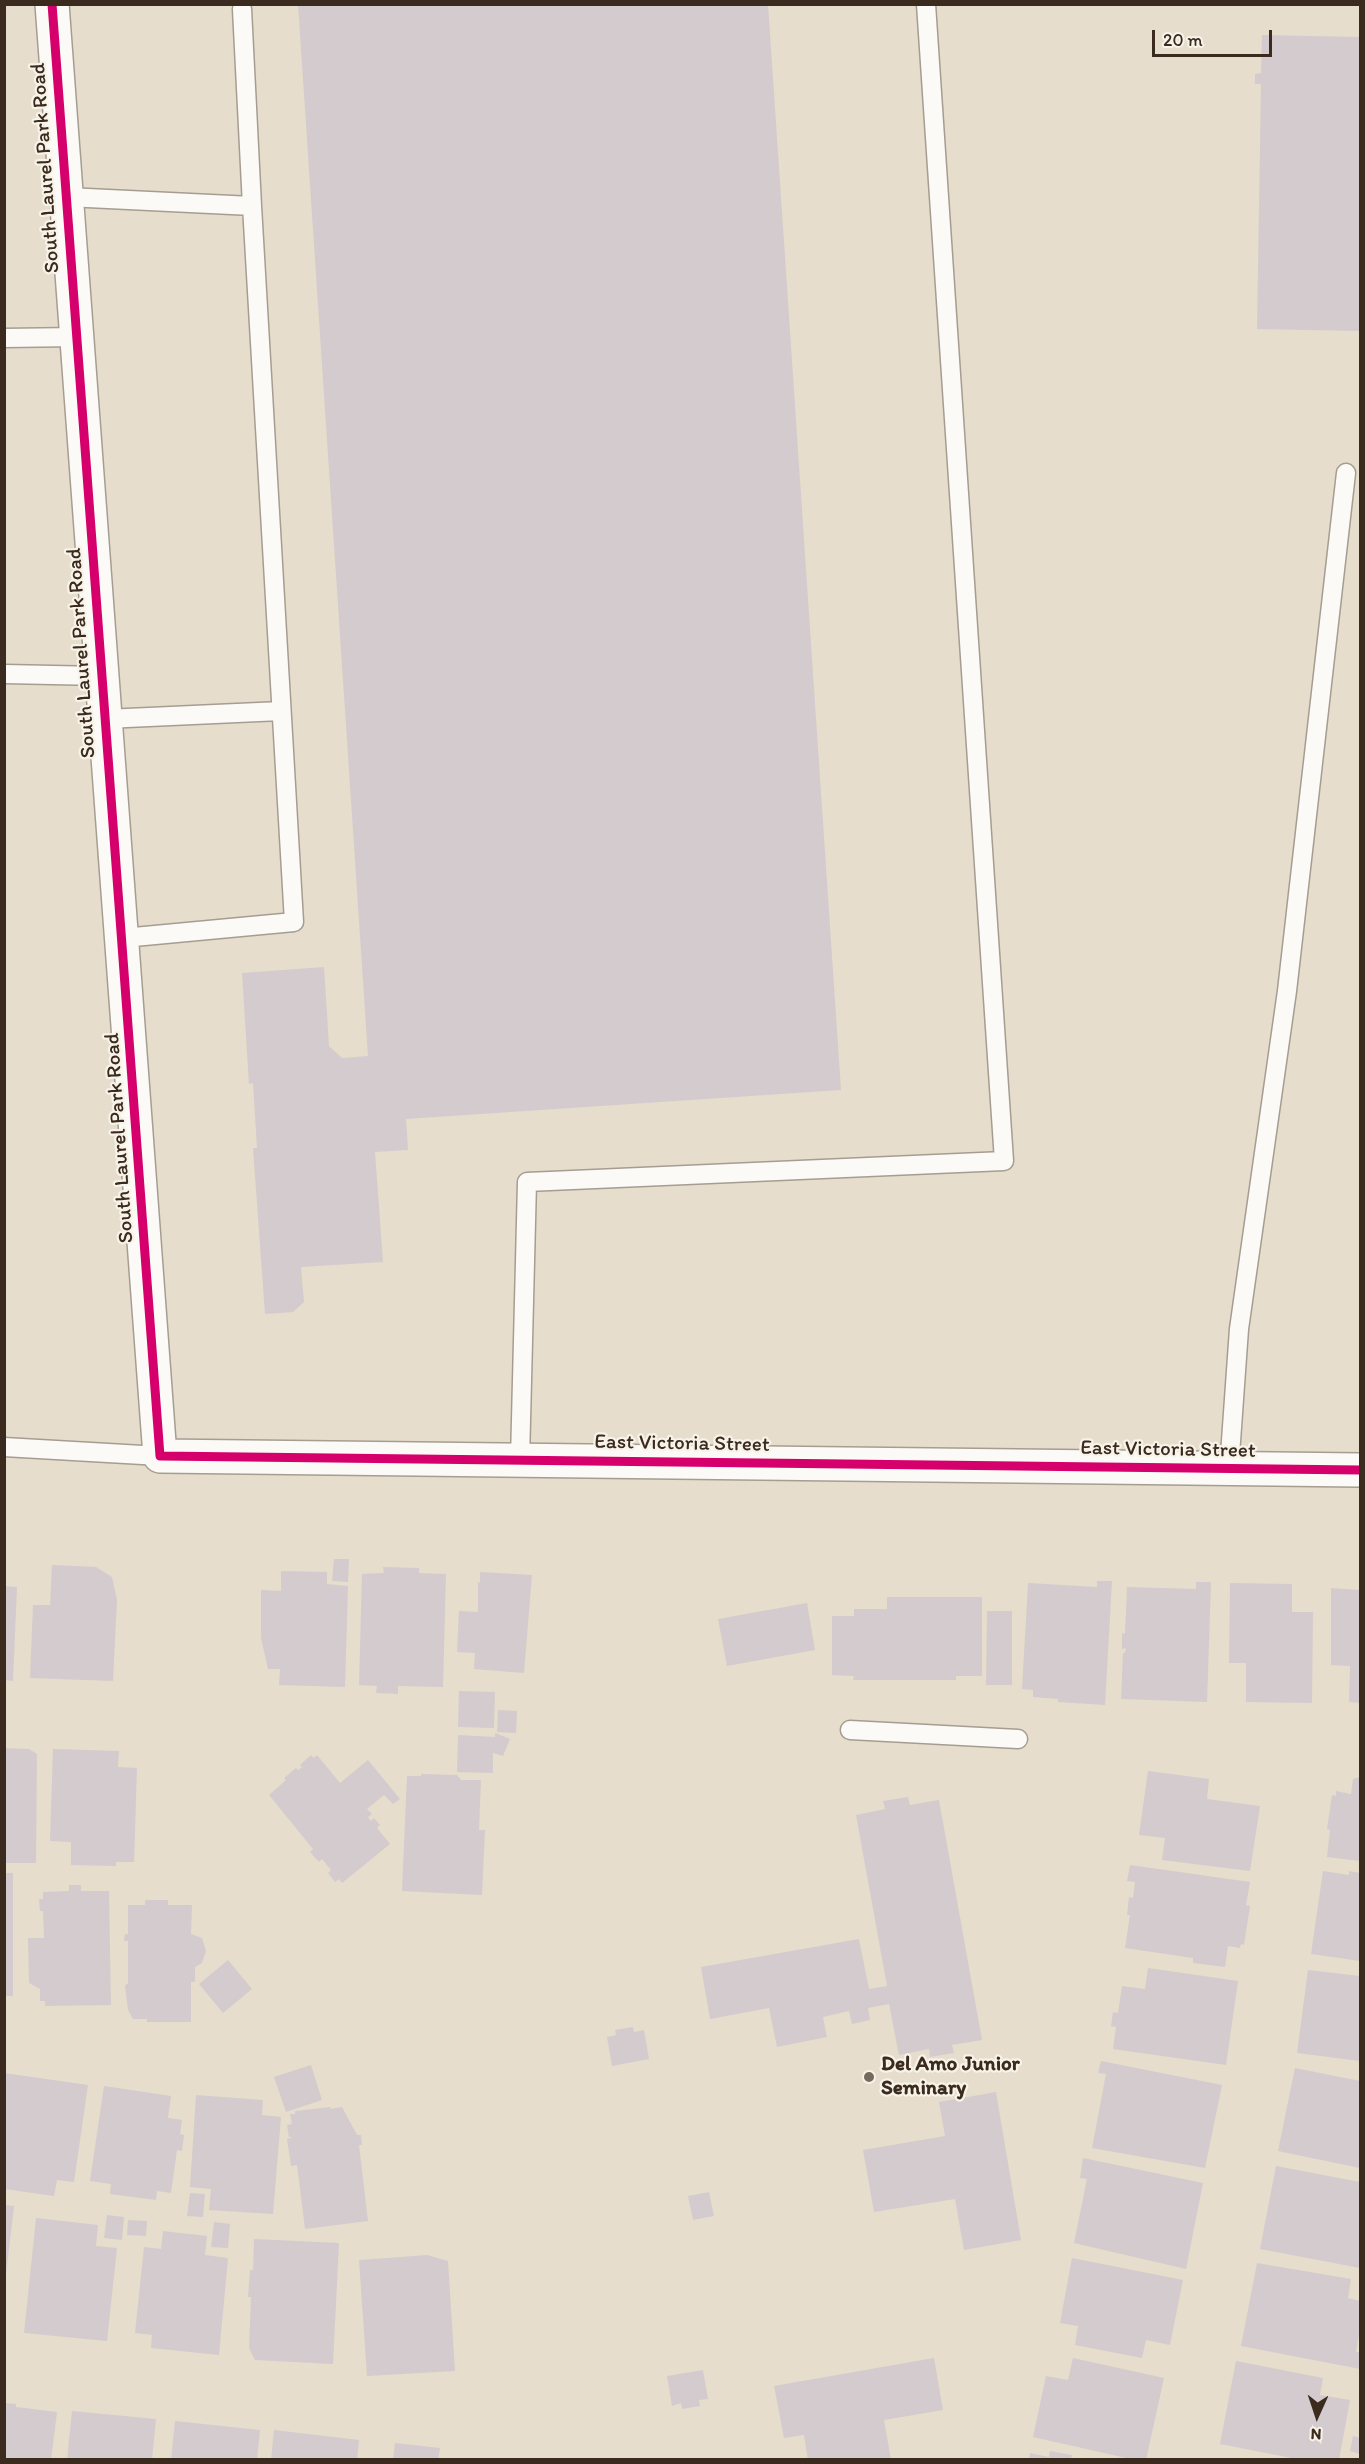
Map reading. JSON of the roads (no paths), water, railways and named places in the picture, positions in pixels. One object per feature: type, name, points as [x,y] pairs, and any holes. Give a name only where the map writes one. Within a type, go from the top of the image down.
[{"type":"street","name":"South Laurel Park Road","points":[[52,4],[160,1456]]},
{"type":"street","name":"East Victoria Street","points":[[160,1456],[1360,1470]]},
{"type":"lane","points":[[520,1460],[527,1182],[1004,1161],[926,4]]},
{"type":"lane","points":[[123,938],[294,922],[242,9]]},
{"type":"lane","points":[[67,197],[252,206]]},
{"type":"lane","points":[[4,338],[76,337]]},
{"type":"lane","points":[[1229,1469],[1239,1329],[1287,991],[1346,473]]},
{"type":"lane","points":[[4,674],[101,676]]},
{"type":"lane","points":[[105,719],[281,711]]},
{"type":"lane","points":[[4,1447],[160,1456]]},
{"type":"lane","points":[[850,1730],[1018,1739]]},
{"type":"place","name":"Del Amo Junior Seminary","points":[[869,2077]]}]
